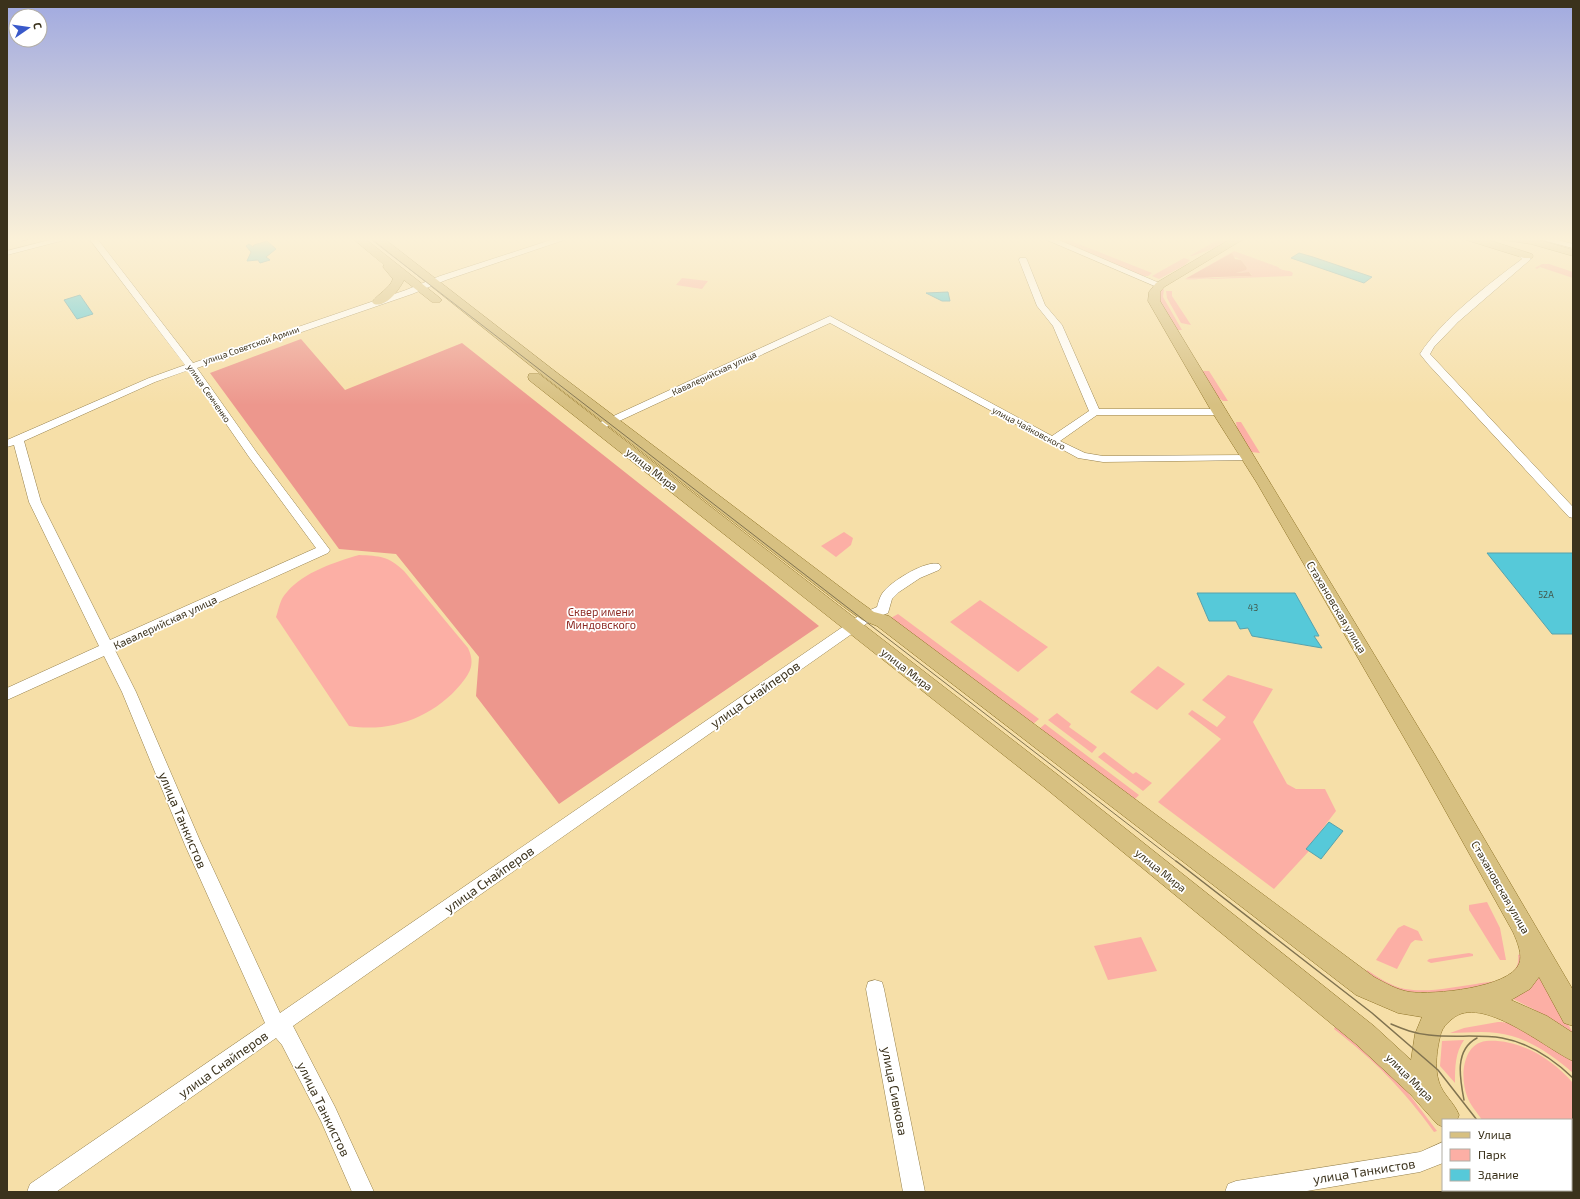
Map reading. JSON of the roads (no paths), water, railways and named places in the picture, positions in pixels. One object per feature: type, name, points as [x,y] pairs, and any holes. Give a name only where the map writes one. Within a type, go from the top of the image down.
[{"type":"main road","points":[[378,302],[388,293]]},
{"type":"main road","name":"улица Мира","points":[[436,293],[605,423],[850,603],[868,616],[883,621],[1365,986],[1409,1004],[1461,1002]]},
{"type":"main road","name":"Стахановская улица","points":[[1154,293],[1154,301],[1158,309],[1428,760],[1573,1014]]},
{"type":"main road","name":"улица Мира","points":[[605,423],[853,627],[1051,781],[1365,1035],[1399,1065],[1448,1117]]},
{"type":"main road","points":[[1448,1117],[1430,1092],[1426,1079],[1424,1063],[1426,1042],[1433,1020],[1461,1002],[1516,984],[1526,976],[1531,966],[1532,954],[1522,925]]},
{"type":"main road","points":[[1461,1002],[1517,1013],[1554,1033],[1573,1048]]},
{"type":"street","name":"улица Семченко","points":[[135,293],[191,366],[253,455],[324,550]]},
{"type":"street","name":"улица Советской Армии","points":[[10,442],[152,380],[404,293]]},
{"type":"street","points":[[1036,293],[1041,306],[1057,325],[1095,412]]},
{"type":"street","points":[[1487,293],[1449,325],[1428,348],[1426,354],[1431,362],[1573,514]]},
{"type":"street","name":"Кавалерийская улица","points":[[605,423],[830,319]]},
{"type":"street","name":"улица Чайковского","points":[[830,319],[1082,456],[1098,459],[1248,458]]},
{"type":"street","points":[[1052,441],[1095,412],[1219,412]]},
{"type":"street","name":"улица Танкистов","points":[[10,442],[35,502],[129,692],[193,845],[276,1026],[286,1033],[289,1038],[328,1114],[363,1192]]},
{"type":"street","name":"Кавалерийская улица","points":[[7,694],[107,649],[126,638],[324,550]]},
{"type":"street","name":"улица Снайперов","points":[[42,1191],[276,1026],[868,616],[883,610],[886,598],[892,592],[920,573],[935,567]]},
{"type":"street","name":"улица Сивкова","points":[[875,989],[914,1192]]},
{"type":"street","name":"улица Танкистов","points":[[1236,1192],[1420,1162],[1442,1152]]},
{"type":"tram line","points":[[440,293],[1177,862]]},
{"type":"tram line","points":[[1176,861],[1372,1013],[1438,1070],[1476,1119]]},
{"type":"tram line","points":[[1391,1024],[1409,1031],[1438,1036],[1475,1036],[1512,1040],[1549,1058],[1573,1078]]},
{"type":"tram line","points":[[1464,1100],[1460,1066],[1465,1050],[1470,1043],[1477,1038]]},
{"type":"park label","name":"Сквер имени Миндовского","points":[[601,617]]}]
